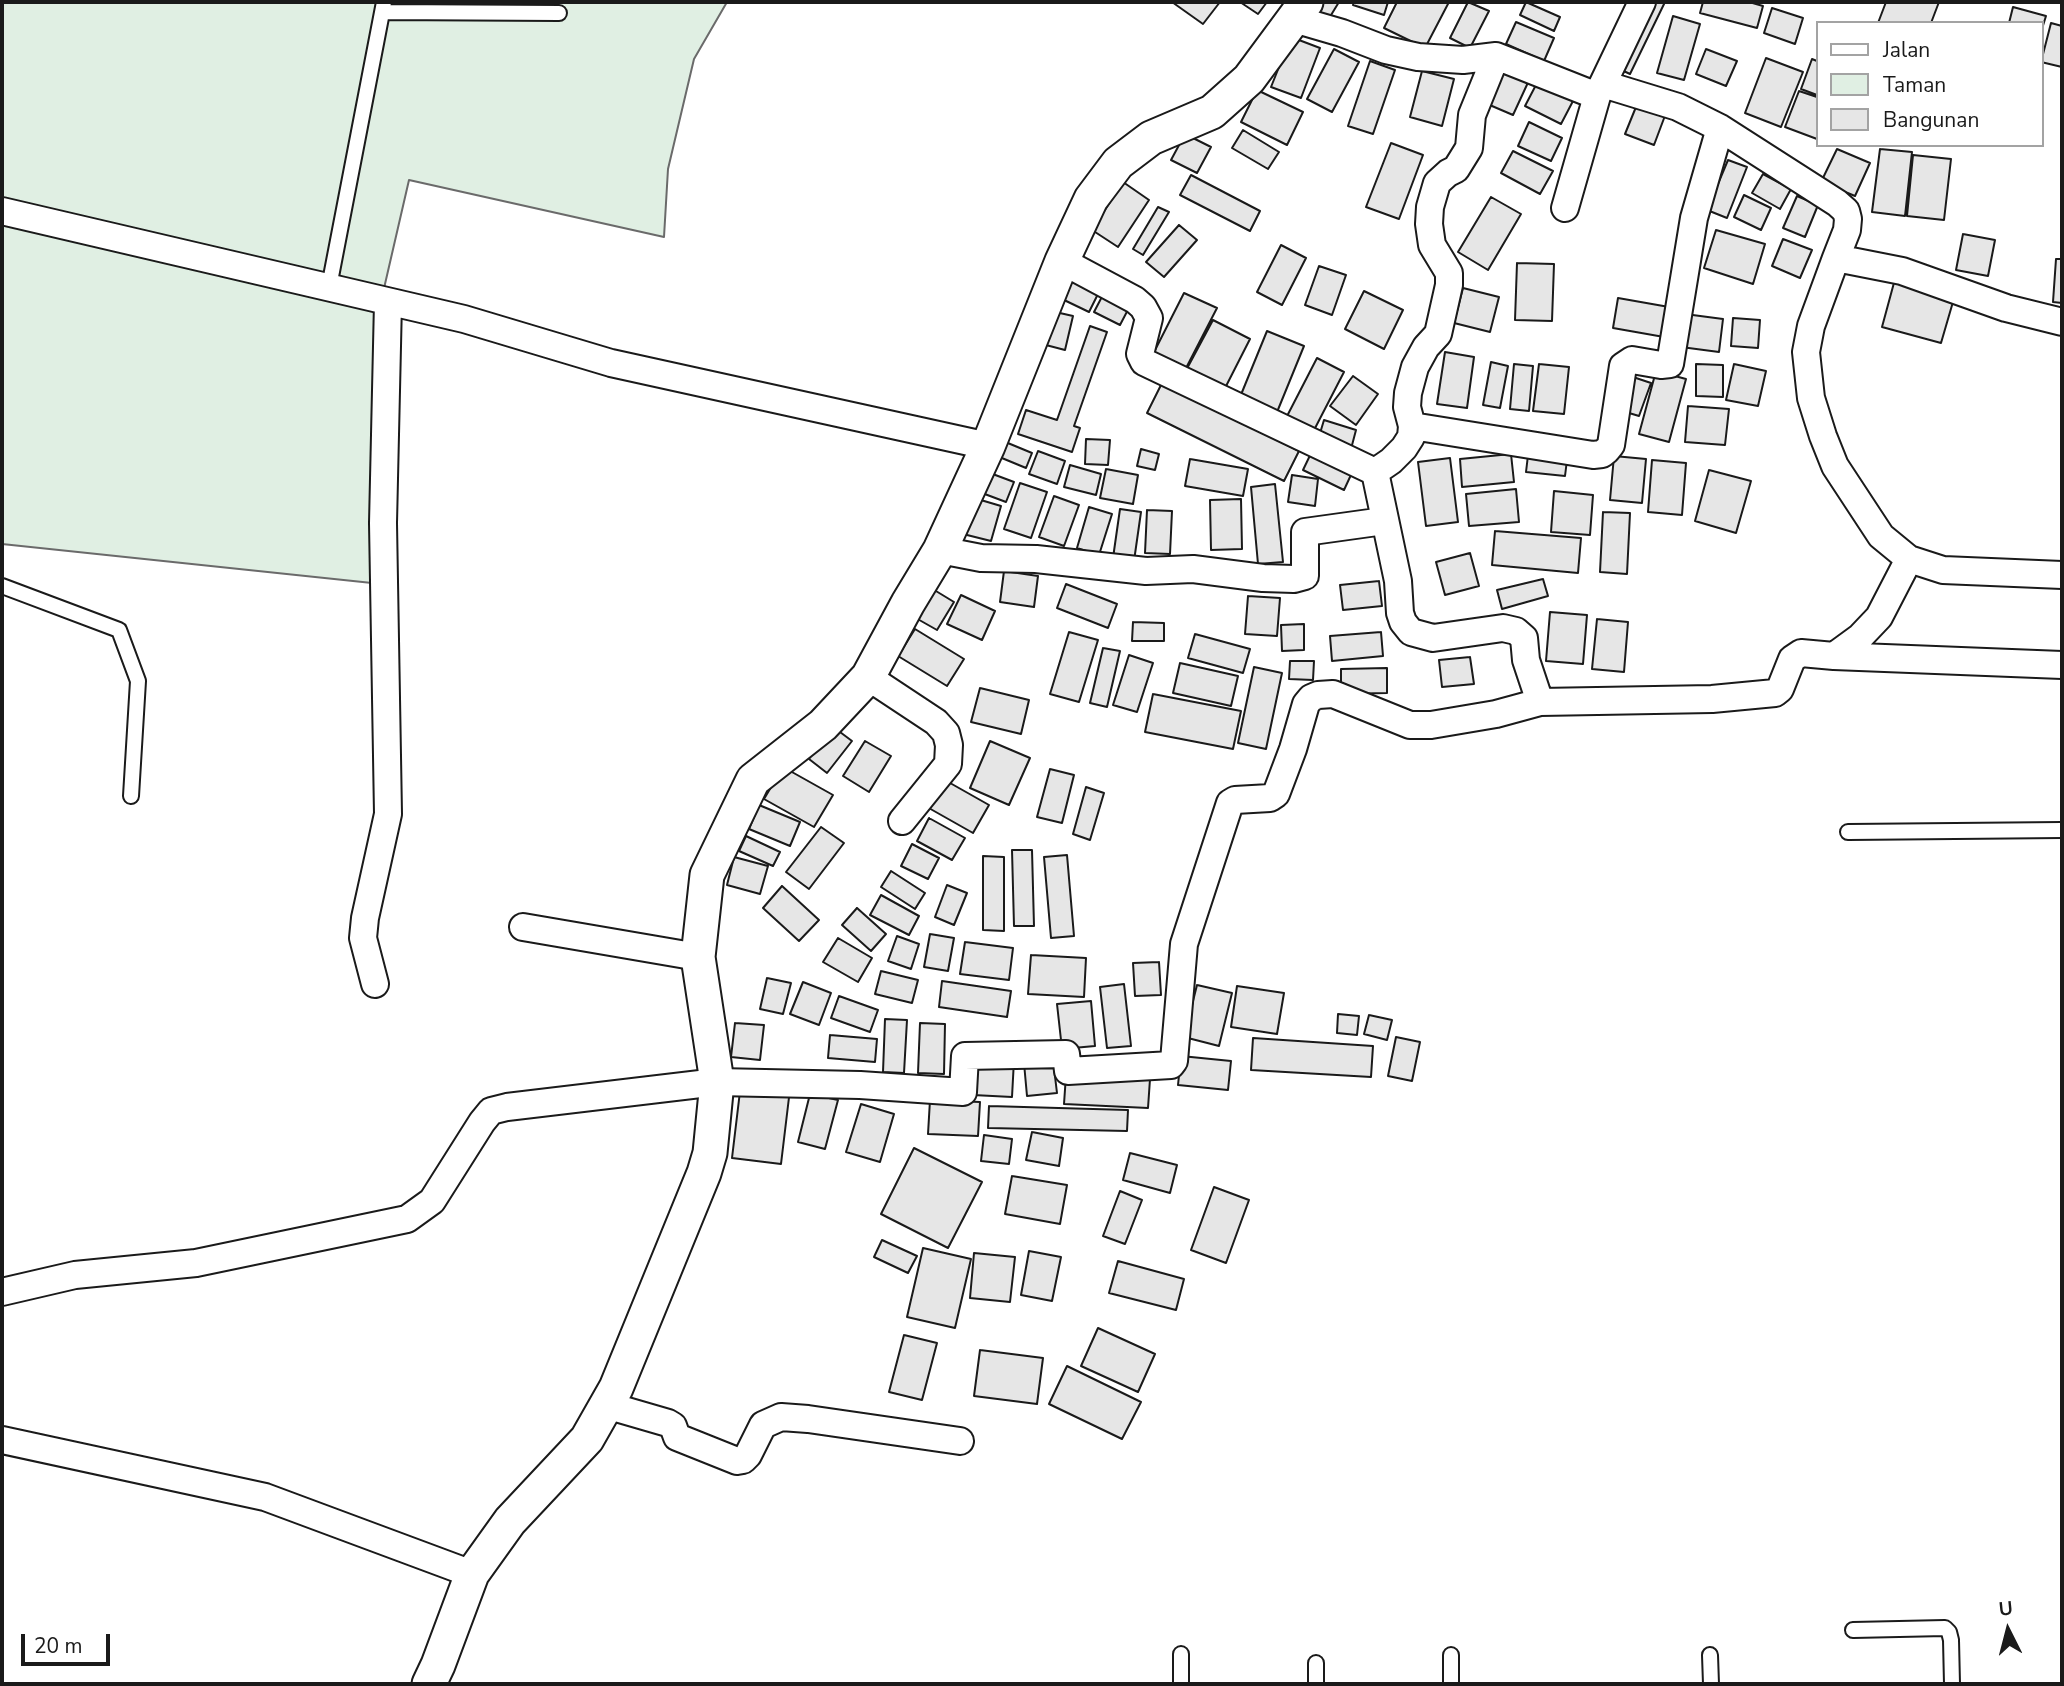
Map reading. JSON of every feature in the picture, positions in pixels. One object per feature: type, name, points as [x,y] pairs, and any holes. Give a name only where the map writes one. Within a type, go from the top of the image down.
[{"type":"street","points":[[1565,208],[1600,90],[1642,2]]},
{"type":"street","points":[[429,1684],[472,1574],[510,1521],[587,1439],[616,1388],[704,1173],[710,1153],[717,1082],[698,957],[707,875],[753,780],[823,725],[868,677],[940,550],[988,446],[1062,261],[1091,199],[1118,163],[1151,138],[1212,112],[1249,79],[1300,10],[1342,33],[1386,51],[1418,57],[1463,60],[1496,56],[1600,90],[1678,107],[1720,128],[1837,203],[1846,211],[1849,219],[1847,230],[1811,326],[1806,352],[1811,398],[1822,436],[1836,466],[1881,536],[1909,559],[1943,570],[2062,575]]},
{"type":"street","points":[[1375,472],[1404,448],[1411,437],[1412,426],[1406,407],[1411,380],[1426,346],[1438,334],[1449,285],[1449,273],[1432,245],[1429,225],[1432,198],[1437,183],[1456,169],[1469,148],[1472,116],[1496,56]]},
{"type":"street","points":[[1412,426],[1592,455],[1602,454],[1607,450],[1611,445],[1623,366],[1632,360],[1670,364],[1694,218],[1720,128]]},
{"type":"street","points":[[2,211],[464,319],[611,363],[988,446]]},
{"type":"street","points":[[1836,258],[1902,271],[2006,308],[2062,322]]},
{"type":"street","points":[[1062,261],[1135,300],[1143,307],[1149,318],[1140,354],[1140,359],[1144,362],[1375,472]]},
{"type":"street","points":[[375,984],[363,938],[388,814],[383,523],[388,302]]},
{"type":"street","points":[[1375,472],[1398,581],[1400,613],[1411,632],[1433,638],[1503,628],[1516,631],[1524,638],[1526,660],[1540,702]]},
{"type":"street","points":[[940,550],[981,558],[1036,559],[1146,571],[1193,569],[1294,579],[1305,576],[1305,532],[1384,520]]},
{"type":"street","points":[[1834,656],[1860,637],[1880,617],[1909,559]]},
{"type":"street","points":[[2,1292],[75,1275],[196,1263],[407,1219],[432,1201],[491,1111],[507,1107],[717,1082],[860,1085],[964,1092],[965,1056],[1066,1054],[1068,1071],[1171,1065],[1174,1061],[1184,944],[1230,803],[1235,800],[1270,798],[1276,794],[1311,698],[1333,695],[1410,725],[1496,714],[1540,702],[1712,699],[1776,693],[1780,690],[1792,659],[1801,653],[2062,665]]},
{"type":"street","points":[[868,677],[942,727],[949,745],[948,764],[902,821]]},
{"type":"street","points":[[523,928],[698,957]]},
{"type":"street","points":[[606,1405],[668,1423],[673,1426],[677,1437],[737,1461],[748,1455],[763,1425],[781,1418],[808,1419],[960,1441]]},
{"type":"street","points":[[2,1440],[265,1497],[472,1574]]},
{"type":"lane","points":[[329,287],[384,7],[559,13]]},
{"type":"lane","points":[[2,586],[119,630],[138,681],[131,796]]},
{"type":"lane","points":[[1848,832],[2062,830]]},
{"type":"lane","points":[[1853,1630],[1945,1628],[1951,1640],[1952,1684]]},
{"type":"lane","points":[[1181,1654],[1181,1684]]},
{"type":"lane","points":[[1451,1655],[1451,1684]]},
{"type":"lane","points":[[1710,1656],[1711,1684]]},
{"type":"lane","points":[[1316,1663],[1316,1684]]},
{"type":"green space","points":[[2,2],[727,2],[694,59],[668,169],[664,237],[409,180],[379,310],[391,585],[2,544]]},
{"type":"building","points":[[1172,2],[1220,2],[1203,24]]},
{"type":"building","points":[[1240,2],[1267,2],[1258,14]]},
{"type":"building","points":[[1313,2],[1339,2],[1328,20],[1309,8]]},
{"type":"building","points":[[1354,2],[1388,2],[1384,15],[1353,5]]},
{"type":"building","points":[[1397,2],[1449,2],[1425,48],[1384,28]]},
{"type":"building","points":[[1468,2],[1489,11],[1470,48],[1450,38]]},
{"type":"building","points":[[1526,2],[1560,17],[1554,31],[1520,15]]},
{"type":"building","points":[[1644,2],[1665,2],[1630,74],[1613,66]]},
{"type":"building","points":[[1703,2],[1749,2],[1763,6],[1757,28],[1700,13]]},
{"type":"building","points":[[1886,2],[1939,2],[1932,21],[1879,21]]},
{"type":"building","points":[[2013,7],[2046,16],[2043,26],[2043,21],[2010,21]]},
{"type":"building","points":[[1772,8],[1803,18],[1795,44],[1764,33]]},
{"type":"building","points":[[1673,16],[1700,24],[1684,80],[1657,73]]},
{"type":"building","points":[[1516,22],[1554,38],[1544,61],[1506,44]]},
{"type":"building","points":[[2051,23],[2062,26],[2062,67],[2043,62]]},
{"type":"building","points":[[1291,37],[1320,48],[1301,98],[1271,87]]},
{"type":"building","points":[[1334,49],[1359,62],[1332,112],[1307,99]]},
{"type":"building","points":[[1706,49],[1737,61],[1726,86],[1696,74]]},
{"type":"building","points":[[1766,58],[1803,72],[1781,127],[1745,113]]},
{"type":"building","points":[[1812,59],[1815,60],[1815,94],[1801,89]]},
{"type":"building","points":[[1370,61],[1395,70],[1373,134],[1348,126]]},
{"type":"building","points":[[1502,63],[1531,76],[1513,115],[1485,103]]},
{"type":"building","points":[[1422,71],[1454,79],[1442,126],[1410,117]]},
{"type":"building","points":[[1537,83],[1573,101],[1561,124],[1525,106]]},
{"type":"building","points":[[1257,90],[1303,112],[1287,145],[1241,122]]},
{"type":"building","points":[[1799,91],[1815,96],[1815,138],[1785,127]]},
{"type":"building","points":[[1638,102],[1666,113],[1654,145],[1625,134]]},
{"type":"building","points":[[1529,122],[1562,138],[1551,161],[1518,146]]},
{"type":"building","points":[[1243,130],[1279,152],[1268,169],[1232,148]]},
{"type":"building","points":[[1185,134],[1211,147],[1197,173],[1171,160]]},
{"type":"building","points":[[1391,143],[1423,155],[1399,219],[1366,207]]},
{"type":"building","points":[[1837,149],[1870,163],[1855,196],[1821,182]]},
{"type":"building","points":[[1880,149],[1912,152],[1905,216],[1872,212]]},
{"type":"building","points":[[1513,151],[1553,171],[1540,194],[1501,173]]},
{"type":"building","points":[[1913,155],[1951,159],[1944,220],[1907,216]]},
{"type":"building","points":[[1728,160],[1747,167],[1727,218],[1707,210]]},
{"type":"building","points":[[1763,174],[1791,189],[1780,209],[1752,193]]},
{"type":"building","points":[[1191,175],[1260,211],[1250,231],[1180,195]]},
{"type":"building","points":[[1123,182],[1149,200],[1118,247],[1092,230]]},
{"type":"building","points":[[1744,195],[1771,208],[1761,230],[1734,217]]},
{"type":"building","points":[[1797,196],[1818,205],[1805,237],[1783,228]]},
{"type":"building","points":[[1491,197],[1521,214],[1488,270],[1458,252]]},
{"type":"building","points":[[1158,207],[1169,212],[1143,255],[1133,249]]},
{"type":"building","points":[[1179,225],[1197,240],[1164,277],[1146,262]]},
{"type":"building","points":[[1716,230],[1765,244],[1753,284],[1704,268]]},
{"type":"building","points":[[1963,234],[1995,240],[1988,276],[1956,270]]},
{"type":"building","points":[[1783,239],[1812,250],[1800,278],[1772,266]]},
{"type":"building","points":[[1281,245],[1306,258],[1282,305],[1257,292]]},
{"type":"building","points":[[2056,259],[2062,259],[2062,303],[2053,302]]},
{"type":"building","points":[[1517,263],[1554,264],[1552,321],[1515,320]]},
{"type":"building","points":[[1319,266],[1346,275],[1332,315],[1305,305]]},
{"type":"building","points":[[1076,272],[1102,286],[1089,312],[1062,299]]},
{"type":"building","points":[[1895,279],[1955,295],[1941,343],[1882,327]]},
{"type":"building","points":[[1463,288],[1499,297],[1490,332],[1454,323]]},
{"type":"building","points":[[1106,289],[1132,302],[1120,325],[1094,312]]},
{"type":"building","points":[[1364,291],[1403,310],[1384,349],[1345,329]]},
{"type":"building","points":[[1184,293],[1217,308],[1183,374],[1151,358]]},
{"type":"building","points":[[1618,298],[1669,307],[1664,337],[1613,328]]},
{"type":"building","points":[[1051,311],[1073,316],[1065,350],[1042,344]]},
{"type":"building","points":[[1685,314],[1723,319],[1719,352],[1681,347]]},
{"type":"building","points":[[1733,318],[1760,320],[1758,348],[1731,346]]},
{"type":"building","points":[[1213,320],[1250,339],[1221,396],[1183,376]]},
{"type":"building","points":[[1090,326],[1107,332],[1074,426],[1080,428],[1072,452],[1018,434],[1026,410],[1057,420]]},
{"type":"building","points":[[1267,331],[1304,346],[1275,417],[1238,402]]},
{"type":"building","points":[[1445,352],[1474,357],[1467,408],[1437,404]]},
{"type":"building","points":[[1317,358],[1344,372],[1312,434],[1285,420]]},
{"type":"building","points":[[1491,362],[1508,366],[1500,408],[1483,405]]},
{"type":"building","points":[[1514,364],[1533,366],[1529,411],[1510,409]]},
{"type":"building","points":[[1539,364],[1569,367],[1564,414],[1533,411]]},
{"type":"building","points":[[1696,364],[1723,365],[1723,397],[1696,396]]},
{"type":"building","points":[[1734,364],[1766,371],[1758,406],[1726,400]]},
{"type":"building","points":[[1656,371],[1686,379],[1669,442],[1639,434]]},
{"type":"building","points":[[1353,376],[1378,394],[1356,425],[1330,406]]},
{"type":"building","points":[[1630,376],[1651,383],[1639,416],[1619,410]]},
{"type":"building","points":[[1162,383],[1299,451],[1284,481],[1147,413]]},
{"type":"building","points":[[1688,406],[1729,409],[1725,445],[1685,442]]},
{"type":"building","points":[[1324,420],[1356,430],[1351,449],[1318,440]]},
{"type":"building","points":[[1086,439],[1110,440],[1108,465],[1085,464]]},
{"type":"building","points":[[1003,441],[1032,453],[1026,468],[997,456]]},
{"type":"building","points":[[1315,445],[1356,464],[1344,490],[1303,470]]},
{"type":"building","points":[[1529,447],[1568,452],[1565,476],[1526,472]]},
{"type":"building","points":[[1141,449],[1159,454],[1155,470],[1137,466]]},
{"type":"building","points":[[1038,451],[1065,461],[1057,484],[1029,474]]},
{"type":"building","points":[[1511,454],[1514,482],[1462,487],[1460,459]]},
{"type":"building","points":[[1614,456],[1646,459],[1642,503],[1610,500]]},
{"type":"building","points":[[1450,458],[1458,522],[1426,526],[1418,462]]},
{"type":"building","points":[[1190,459],[1248,469],[1243,496],[1185,486]]},
{"type":"building","points":[[1652,460],[1686,463],[1682,515],[1648,512]]},
{"type":"building","points":[[1070,465],[1101,474],[1096,495],[1064,487]]},
{"type":"building","points":[[1106,469],[1138,475],[1133,504],[1100,498]]},
{"type":"building","points":[[1709,470],[1751,481],[1736,533],[1695,521]]},
{"type":"building","points":[[990,473],[1014,482],[1006,502],[982,493]]},
{"type":"building","points":[[1292,475],[1318,479],[1315,506],[1288,502]]},
{"type":"building","points":[[1020,483],[1047,492],[1031,538],[1004,529]]},
{"type":"building","points":[[1275,484],[1283,562],[1258,564],[1251,487]]},
{"type":"building","points":[[1516,489],[1519,522],[1469,526],[1466,494]]},
{"type":"building","points":[[1554,491],[1593,495],[1590,535],[1551,532]]},
{"type":"building","points":[[1054,496],[1079,505],[1064,546],[1039,537]]},
{"type":"building","points":[[974,498],[1001,506],[991,541],[963,534]]},
{"type":"building","points":[[1241,499],[1242,549],[1211,550],[1210,500]]},
{"type":"building","points":[[1089,507],[1112,514],[1099,555],[1077,548]]},
{"type":"building","points":[[1120,509],[1141,512],[1134,561],[1113,558]]},
{"type":"building","points":[[1147,510],[1172,511],[1170,554],[1145,553]]},
{"type":"building","points":[[1603,512],[1630,513],[1627,574],[1600,572]]},
{"type":"building","points":[[1495,531],[1581,538],[1578,573],[1492,565]]},
{"type":"building","points":[[1470,553],[1479,586],[1445,595],[1436,562]]},
{"type":"building","points":[[1004,571],[1038,576],[1034,607],[1000,602]]},
{"type":"building","points":[[1543,579],[1548,596],[1502,609],[1497,590]]},
{"type":"building","points":[[1379,581],[1382,606],[1343,610],[1340,585]]},
{"type":"building","points":[[1066,584],[1117,604],[1108,628],[1057,608]]},
{"type":"building","points":[[931,588],[954,602],[937,630],[914,617]]},
{"type":"building","points":[[961,595],[995,611],[982,640],[947,624]]},
{"type":"building","points":[[1248,596],[1280,598],[1277,636],[1245,634]]},
{"type":"building","points":[[1550,612],[1587,615],[1583,664],[1546,661]]},
{"type":"building","points":[[1597,619],[1628,622],[1624,672],[1592,669]]},
{"type":"building","points":[[1133,622],[1164,623],[1164,641],[1132,641]]},
{"type":"building","points":[[1304,624],[1304,650],[1282,651],[1281,625]]},
{"type":"building","points":[[915,629],[964,659],[947,686],[898,656]]},
{"type":"building","points":[[1069,632],[1098,640],[1079,702],[1050,694]]},
{"type":"building","points":[[1381,632],[1383,656],[1332,661],[1330,636]]},
{"type":"building","points":[[1195,634],[1250,649],[1243,673],[1188,658]]},
{"type":"building","points":[[1103,648],[1120,651],[1107,707],[1090,703]]},
{"type":"building","points":[[1129,655],[1153,663],[1137,712],[1113,705]]},
{"type":"building","points":[[1470,657],[1474,684],[1442,687],[1439,660]]},
{"type":"building","points":[[1290,661],[1314,661],[1313,680],[1289,679]]},
{"type":"building","points":[[1180,663],[1238,676],[1231,706],[1173,693]]},
{"type":"building","points":[[1254,667],[1282,673],[1266,749],[1238,743]]},
{"type":"building","points":[[1387,668],[1387,693],[1341,694],[1341,669]]},
{"type":"building","points":[[980,688],[1029,700],[1021,734],[971,722]]},
{"type":"building","points":[[1153,694],[1241,711],[1233,749],[1145,732]]},
{"type":"building","points":[[832,726],[852,741],[827,773],[809,759]]},
{"type":"building","points":[[865,741],[891,756],[869,792],[843,776]]},
{"type":"building","points":[[990,741],[1030,758],[1009,805],[970,788]]},
{"type":"building","points":[[783,767],[833,795],[814,827],[764,799]]},
{"type":"building","points":[[1050,769],[1074,775],[1062,823],[1037,817]]},
{"type":"building","points":[[943,779],[989,805],[973,833],[927,807]]},
{"type":"building","points":[[1086,787],[1104,793],[1090,840],[1073,834]]},
{"type":"building","points":[[759,805],[800,822],[790,846],[749,829]]},
{"type":"building","points":[[929,818],[965,838],[952,860],[917,841]]},
{"type":"building","points":[[821,827],[844,843],[809,889],[786,872]]},
{"type":"building","points":[[746,836],[780,852],[773,866],[739,851]]},
{"type":"building","points":[[912,844],[939,858],[928,879],[901,866]]},
{"type":"building","points":[[1012,850],[1032,850],[1034,926],[1014,926]]},
{"type":"building","points":[[1067,855],[1074,936],[1051,938],[1044,857]]},
{"type":"building","points":[[983,856],[1004,857],[1004,931],[983,930]]},
{"type":"building","points":[[734,857],[768,866],[760,894],[727,885]]},
{"type":"building","points":[[891,871],[925,893],[915,909],[881,887]]},
{"type":"building","points":[[947,885],[967,893],[954,925],[935,917]]},
{"type":"building","points":[[782,886],[819,920],[799,941],[763,908]]},
{"type":"building","points":[[881,895],[919,916],[909,935],[870,915]]},
{"type":"building","points":[[857,908],[886,934],[871,951],[842,925]]},
{"type":"building","points":[[930,934],[954,938],[948,971],[924,967]]},
{"type":"building","points":[[897,936],[919,944],[911,969],[888,961]]},
{"type":"building","points":[[838,938],[872,958],[858,982],[823,962]]},
{"type":"building","points":[[965,942],[1013,948],[1009,980],[960,974]]},
{"type":"building","points":[[1031,955],[1086,958],[1084,997],[1028,994]]},
{"type":"building","points":[[1159,962],[1161,995],[1135,996],[1133,963]]},
{"type":"building","points":[[881,971],[918,980],[912,1003],[875,994]]},
{"type":"building","points":[[767,978],[791,983],[783,1014],[760,1009]]},
{"type":"building","points":[[942,981],[1011,991],[1007,1017],[939,1007]]},
{"type":"building","points":[[803,982],[831,993],[819,1025],[790,1014]]},
{"type":"building","points":[[1124,984],[1131,1046],[1107,1048],[1100,987]]},
{"type":"building","points":[[1197,985],[1232,993],[1219,1046],[1184,1037]]},
{"type":"building","points":[[1237,986],[1284,993],[1277,1034],[1231,1027]]},
{"type":"building","points":[[839,996],[878,1010],[870,1032],[831,1018]]},
{"type":"building","points":[[1091,1001],[1095,1046],[1062,1049],[1057,1004]]},
{"type":"building","points":[[1338,1014],[1359,1016],[1357,1035],[1337,1033]]},
{"type":"building","points":[[1369,1015],[1392,1020],[1387,1040],[1364,1034]]},
{"type":"building","points":[[885,1019],[907,1020],[904,1073],[883,1072]]},
{"type":"building","points":[[735,1023],[764,1025],[760,1060],[731,1057]]},
{"type":"building","points":[[920,1023],[945,1024],[944,1074],[918,1073]]},
{"type":"building","points":[[830,1035],[877,1039],[875,1062],[828,1058]]},
{"type":"building","points":[[1396,1037],[1420,1042],[1412,1081],[1388,1076]]},
{"type":"building","points":[[1253,1038],[1373,1046],[1371,1077],[1251,1070]]},
{"type":"building","points":[[1181,1056],[1231,1061],[1228,1090],[1178,1085]]},
{"type":"building","points":[[974,1058],[1014,1060],[1012,1097],[973,1095]]},
{"type":"building","points":[[1053,1060],[1057,1093],[1027,1096],[1024,1063]]},
{"type":"building","points":[[1066,1075],[1150,1079],[1148,1108],[1064,1104]]},
{"type":"building","points":[[741,1083],[790,1089],[781,1164],[732,1158]]},
{"type":"building","points":[[810,1094],[838,1100],[825,1149],[798,1142]]},
{"type":"building","points":[[930,1100],[980,1102],[978,1136],[928,1134]]},
{"type":"building","points":[[861,1104],[894,1114],[880,1162],[846,1152]]},
{"type":"building","points":[[989,1106],[1128,1110],[1127,1131],[988,1128]]},
{"type":"building","points":[[1032,1132],[1063,1138],[1059,1166],[1026,1160]]},
{"type":"building","points":[[984,1135],[1012,1139],[1009,1164],[981,1161]]},
{"type":"building","points":[[914,1148],[982,1182],[948,1248],[881,1214]]},
{"type":"building","points":[[1130,1153],[1177,1165],[1170,1193],[1123,1180]]},
{"type":"building","points":[[1012,1176],[1067,1185],[1060,1224],[1005,1214]]},
{"type":"building","points":[[1214,1187],[1249,1200],[1226,1263],[1191,1250]]},
{"type":"building","points":[[1120,1191],[1142,1200],[1125,1244],[1103,1236]]},
{"type":"building","points":[[882,1240],[917,1256],[908,1273],[874,1257]]},
{"type":"building","points":[[923,1248],[971,1259],[955,1328],[907,1317]]},
{"type":"building","points":[[1029,1251],[1061,1257],[1052,1301],[1021,1295]]},
{"type":"building","points":[[974,1253],[1015,1257],[1010,1302],[970,1298]]},
{"type":"building","points":[[1118,1261],[1184,1279],[1176,1310],[1109,1293]]},
{"type":"building","points":[[1098,1328],[1155,1354],[1138,1392],[1081,1366]]},
{"type":"building","points":[[904,1335],[937,1343],[922,1400],[889,1392]]},
{"type":"building","points":[[980,1350],[1043,1358],[1037,1404],[974,1396]]},
{"type":"building","points":[[1067,1366],[1141,1402],[1122,1439],[1049,1404]]}]
